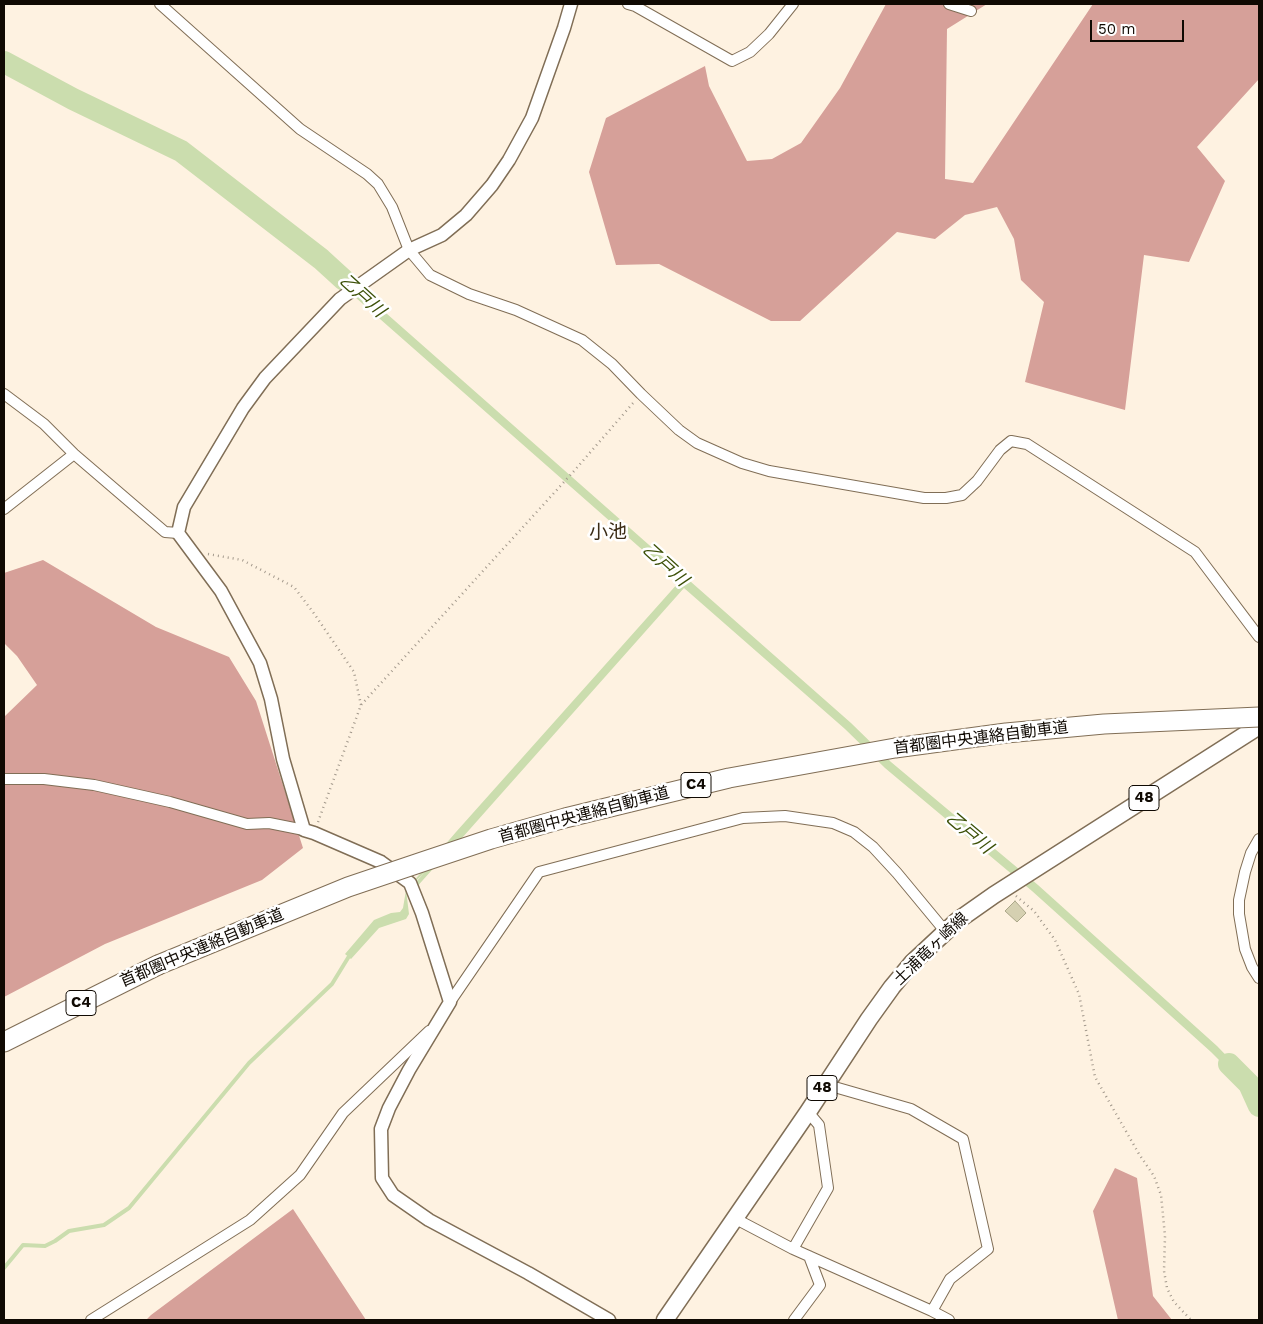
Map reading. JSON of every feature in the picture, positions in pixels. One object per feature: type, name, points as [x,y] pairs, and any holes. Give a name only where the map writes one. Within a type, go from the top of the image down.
[{"type":"highway","name":"首都圏中央連絡自動車道","points":[[4,1042],[158,965],[304,904],[422,862],[565,818],[786,766],[895,748],[1006,733],[1114,724],[1259,717]]},
{"type":"main road","name":"土浦竜ヶ崎線","points":[[665,1320],[808,1112],[824,1084],[892,987],[912,963],[945,931],[971,910],[1259,726]]},
{"type":"street","points":[[160,4],[300,129],[367,174],[378,184],[392,207],[409,250],[430,275],[470,294],[516,310],[582,340],[612,364],[679,430],[712,450],[742,463],[768,470],[924,498],[946,498],[962,496],[977,481],[1000,450],[1011,441],[1027,444],[1195,552],[1259,637]]},
{"type":"street","points":[[178,533],[184,507],[243,408],[265,378],[340,299],[409,250],[442,235],[466,215],[492,185],[510,160],[532,118],[571,4]]},
{"type":"street","points":[[628,4],[636,6],[732,62],[750,52],[769,34],[793,4]]},
{"type":"street","points":[[949,4],[971,11]]},
{"type":"street","points":[[4,394],[44,424],[74,454],[165,532],[178,533],[221,591],[260,663],[271,699],[283,759],[309,831]]},
{"type":"street","points":[[4,509],[74,454]]},
{"type":"street","points":[[4,779],[44,780],[94,785],[170,802],[247,824],[269,823],[309,831],[381,862],[410,883],[422,913],[450,1002]]},
{"type":"street","points":[[609,1320],[528,1273],[429,1220],[393,1195],[382,1178],[381,1129],[397,1093],[450,1002],[539,872],[742,818],[785,816],[832,823],[854,832],[879,854],[945,931]]},
{"type":"street","points":[[1259,839],[1251,853],[1239,900],[1240,923],[1245,950],[1259,978]]},
{"type":"street","points":[[91,1320],[250,1220],[300,1175],[343,1113],[435,1026]]},
{"type":"street","points":[[824,1084],[911,1109],[963,1139],[988,1249],[950,1280],[932,1311]]},
{"type":"street","points":[[793,1249],[828,1188],[819,1125],[808,1112]]},
{"type":"street","points":[[734,1218],[793,1249],[932,1311],[947,1320]]},
{"type":"street","points":[[794,1320],[820,1285],[809,1256]]},
{"type":"path","points":[[309,831],[361,705],[574,471],[641,394]]},
{"type":"path","points":[[192,551],[242,560],[294,587],[354,672],[361,705]]},
{"type":"path","points":[[1007,886],[1034,911],[1055,940],[1067,964],[1079,994],[1095,1077],[1138,1154],[1154,1176],[1161,1195],[1165,1236],[1164,1271],[1167,1288],[1174,1302],[1191,1320]]},
{"type":"shaded area","points":[[886,4],[987,4],[947,29],[945,179],[973,183],[1093,4],[1259,4],[1259,79],[1197,147],[1225,181],[1189,262],[1144,255],[1125,410],[1025,382],[1044,302],[1021,280],[1014,239],[997,207],[965,215],[935,239],[897,232],[800,321],[771,321],[659,264],[616,265],[589,172],[606,118],[705,66],[709,86],[747,161],[772,159],[801,143],[840,88]]},
{"type":"shaded area","points":[[43,560],[156,627],[229,657],[256,701],[303,848],[262,880],[105,944],[4,997],[4,717],[37,685],[17,656],[4,643],[4,573]]},
{"type":"shaded area","points":[[1115,1168],[1137,1178],[1153,1296],[1172,1320],[1118,1320],[1093,1211]]},
{"type":"shaded area","points":[[293,1209],[366,1320],[146,1320],[151,1315]]},
{"type":"water","points":[[324,256],[361,291],[851,723],[891,762],[1038,885],[1217,1046],[1253,1083],[1246,1087],[1211,1052],[1032,891],[885,768],[845,729],[684,588],[462,838],[406,890],[679,582],[355,297],[319,262]]},
{"type":"water","points":[[406,890],[409,914],[406,919],[379,928],[351,959],[345,954],[374,920],[391,913],[400,912],[403,908]]},
{"type":"building","points":[[1015,901],[1026,913],[1017,922],[1005,911]]},
{"type":"waterway","name":"乙戸川","points":[[4,62],[73,99],[181,151],[321,259],[344,280]]},
{"type":"waterway","points":[[415,886],[432,867]]},
{"type":"waterway","points":[[4,1268],[23,1245],[45,1246],[69,1231],[104,1225],[129,1208],[249,1063],[332,984],[351,953]]},
{"type":"waterway","name":"乙戸川","points":[[1229,1064],[1249,1084],[1259,1106]]},
{"type":"district","name":"小池","points":[[608,532]]}]
